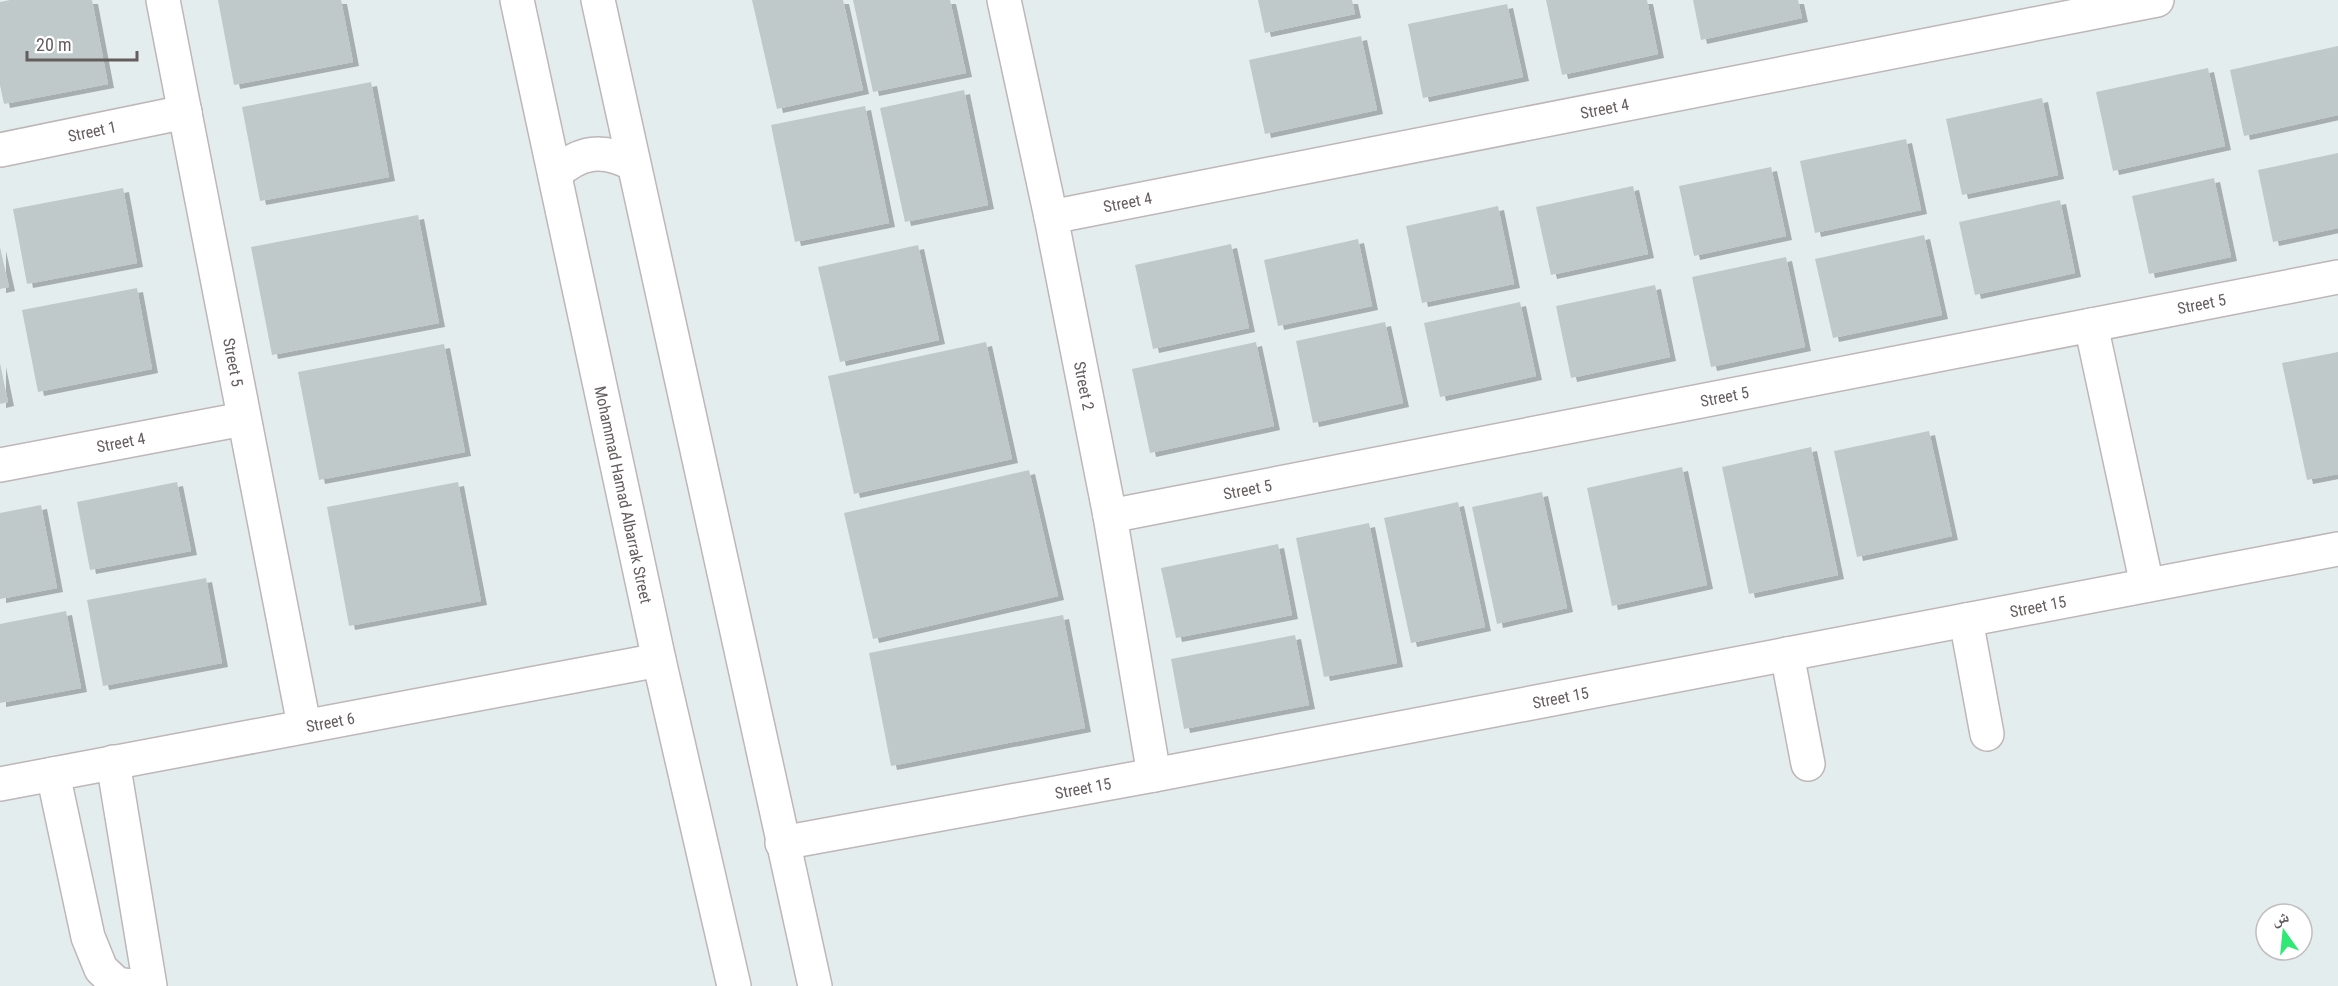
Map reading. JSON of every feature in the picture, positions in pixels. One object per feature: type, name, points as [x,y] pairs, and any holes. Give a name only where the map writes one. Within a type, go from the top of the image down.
[{"type":"street","name":"Street 5","points":[[163,0],[304,725]]},
{"type":"street","name":"Mohammad Hamad Albarrak Street","points":[[517,0],[659,660],[734,986]]},
{"type":"street","points":[[598,0],[815,986]]},
{"type":"street","name":"Street 2","points":[[1004,0],[1051,217],[1110,516],[1154,774]]},
{"type":"street","name":"Street 4","points":[[1051,217],[2157,0]]},
{"type":"street","name":"Street 1","points":[[0,150],[185,112]]},
{"type":"street","points":[[555,174],[578,157],[592,154],[621,157],[633,164]]},
{"type":"street","name":"Street 5","points":[[1110,516],[2338,277]]},
{"type":"street","points":[[2091,325],[2147,585]]},
{"type":"street","name":"Street 4","points":[[0,465],[243,418]]},
{"type":"street","name":"Street 15","points":[[782,843],[2338,549]]},
{"type":"street","points":[[1966,620],[1987,734]]},
{"type":"street","points":[[1787,654],[1808,764]]},
{"type":"street","name":"Street 6","points":[[0,784],[659,660]]},
{"type":"street","points":[[113,762],[150,986]]},
{"type":"street","points":[[53,774],[88,937],[101,969],[117,984],[133,986]]},
{"type":"building","points":[[92,0],[108,84],[4,104],[0,85],[0,2]]},
{"type":"building","points":[[218,0],[341,0],[353,62],[234,85]]},
{"type":"building","points":[[752,0],[843,0],[863,90],[777,109]]},
{"type":"building","points":[[853,0],[950,0],[966,73],[873,92]]},
{"type":"building","points":[[1258,0],[1352,0],[1355,14],[1265,33]]},
{"type":"building","points":[[1546,0],[1647,0],[1658,54],[1562,75]]},
{"type":"building","points":[[1693,0],[1798,0],[1802,18],[1701,40]]},
{"type":"building","points":[[1507,4],[1523,77],[1423,98],[1408,24]]},
{"type":"building","points":[[1361,36],[1377,110],[1265,134],[1249,60]]},
{"type":"building","points":[[2338,46],[2338,115],[2244,136],[2230,70]]},
{"type":"building","points":[[2208,68],[2225,146],[2113,171],[2096,92]]},
{"type":"building","points":[[371,82],[389,177],[260,201],[242,107]]},
{"type":"building","points":[[964,90],[988,205],[905,222],[880,108]]},
{"type":"building","points":[[2042,98],[2058,175],[1962,195],[1946,119]]},
{"type":"building","points":[[865,106],[889,223],[795,242],[771,125]]},
{"type":"building","points":[[1906,139],[1921,210],[1815,233],[1800,161]]},
{"type":"building","points":[[2338,153],[2338,228],[2273,242],[2258,170]]},
{"type":"building","points":[[1771,167],[1786,236],[1694,256],[1679,186]]},
{"type":"building","points":[[2214,178],[2231,257],[2149,274],[2132,196]]},
{"type":"building","points":[[1633,186],[1648,254],[1551,275],[1536,207]]},
{"type":"building","points":[[123,188],[137,263],[27,284],[13,209]]},
{"type":"building","points":[[2060,200],[2075,273],[1975,295],[1959,222]]},
{"type":"building","points":[[1498,206],[1514,284],[1422,303],[1406,226]]},
{"type":"building","points":[[418,215],[439,323],[272,355],[251,247]]},
{"type":"building","points":[[1924,235],[1942,315],[1833,338],[1815,259]]},
{"type":"building","points":[[1358,239],[1372,306],[1278,326],[1264,260]]},
{"type":"building","points":[[1231,244],[1249,328],[1153,349],[1135,265]]},
{"type":"building","points":[[918,245],[939,340],[840,362],[818,267]]},
{"type":"building","points":[[0,247],[9,287],[0,289]]},
{"type":"building","points":[[1786,257],[1805,347],[1711,367],[1692,277]]},
{"type":"building","points":[[1655,285],[1670,357],[1571,378],[1556,306]]},
{"type":"building","points":[[137,288],[152,369],[38,392],[22,310]]},
{"type":"building","points":[[1520,302],[1536,376],[1440,397],[1424,323]]},
{"type":"building","points":[[1385,322],[1403,403],[1313,423],[1296,341]]},
{"type":"building","points":[[986,342],[1012,459],[854,494],[828,376]]},
{"type":"building","points":[[1256,342],[1274,426],[1150,453],[1132,369]]},
{"type":"building","points":[[444,344],[465,452],[319,480],[298,372]]},
{"type":"building","points":[[2338,352],[2338,474],[2307,480],[2282,363]]},
{"type":"building","points":[[0,363],[8,402],[0,404]]},
{"type":"building","points":[[1929,431],[1952,536],[1857,557],[1834,451]]},
{"type":"building","points":[[1811,447],[1838,575],[1749,594],[1722,467]]},
{"type":"building","points":[[1682,467],[1707,585],[1612,606],[1587,488]]},
{"type":"building","points":[[1029,470],[1058,596],[873,639],[844,513]]},
{"type":"building","points":[[177,482],[191,551],[90,570],[77,502]]},
{"type":"building","points":[[458,482],[481,601],[349,626],[327,507]]},
{"type":"building","points":[[1542,492],[1567,608],[1497,624],[1472,507]]},
{"type":"building","points":[[1458,502],[1485,627],[1411,643],[1384,518]]},
{"type":"building","points":[[41,505],[57,588],[0,599],[0,513]]},
{"type":"building","points":[[1369,523],[1397,663],[1324,677],[1296,538]]},
{"type":"building","points":[[1278,544],[1292,615],[1176,638],[1161,568]]},
{"type":"building","points":[[206,578],[222,663],[103,686],[87,600]]},
{"type":"building","points":[[66,611],[81,688],[0,703],[0,624]]},
{"type":"building","points":[[1063,615],[1085,728],[891,766],[869,653]]},
{"type":"building","points":[[1295,635],[1309,705],[1184,729],[1171,659]]}]
